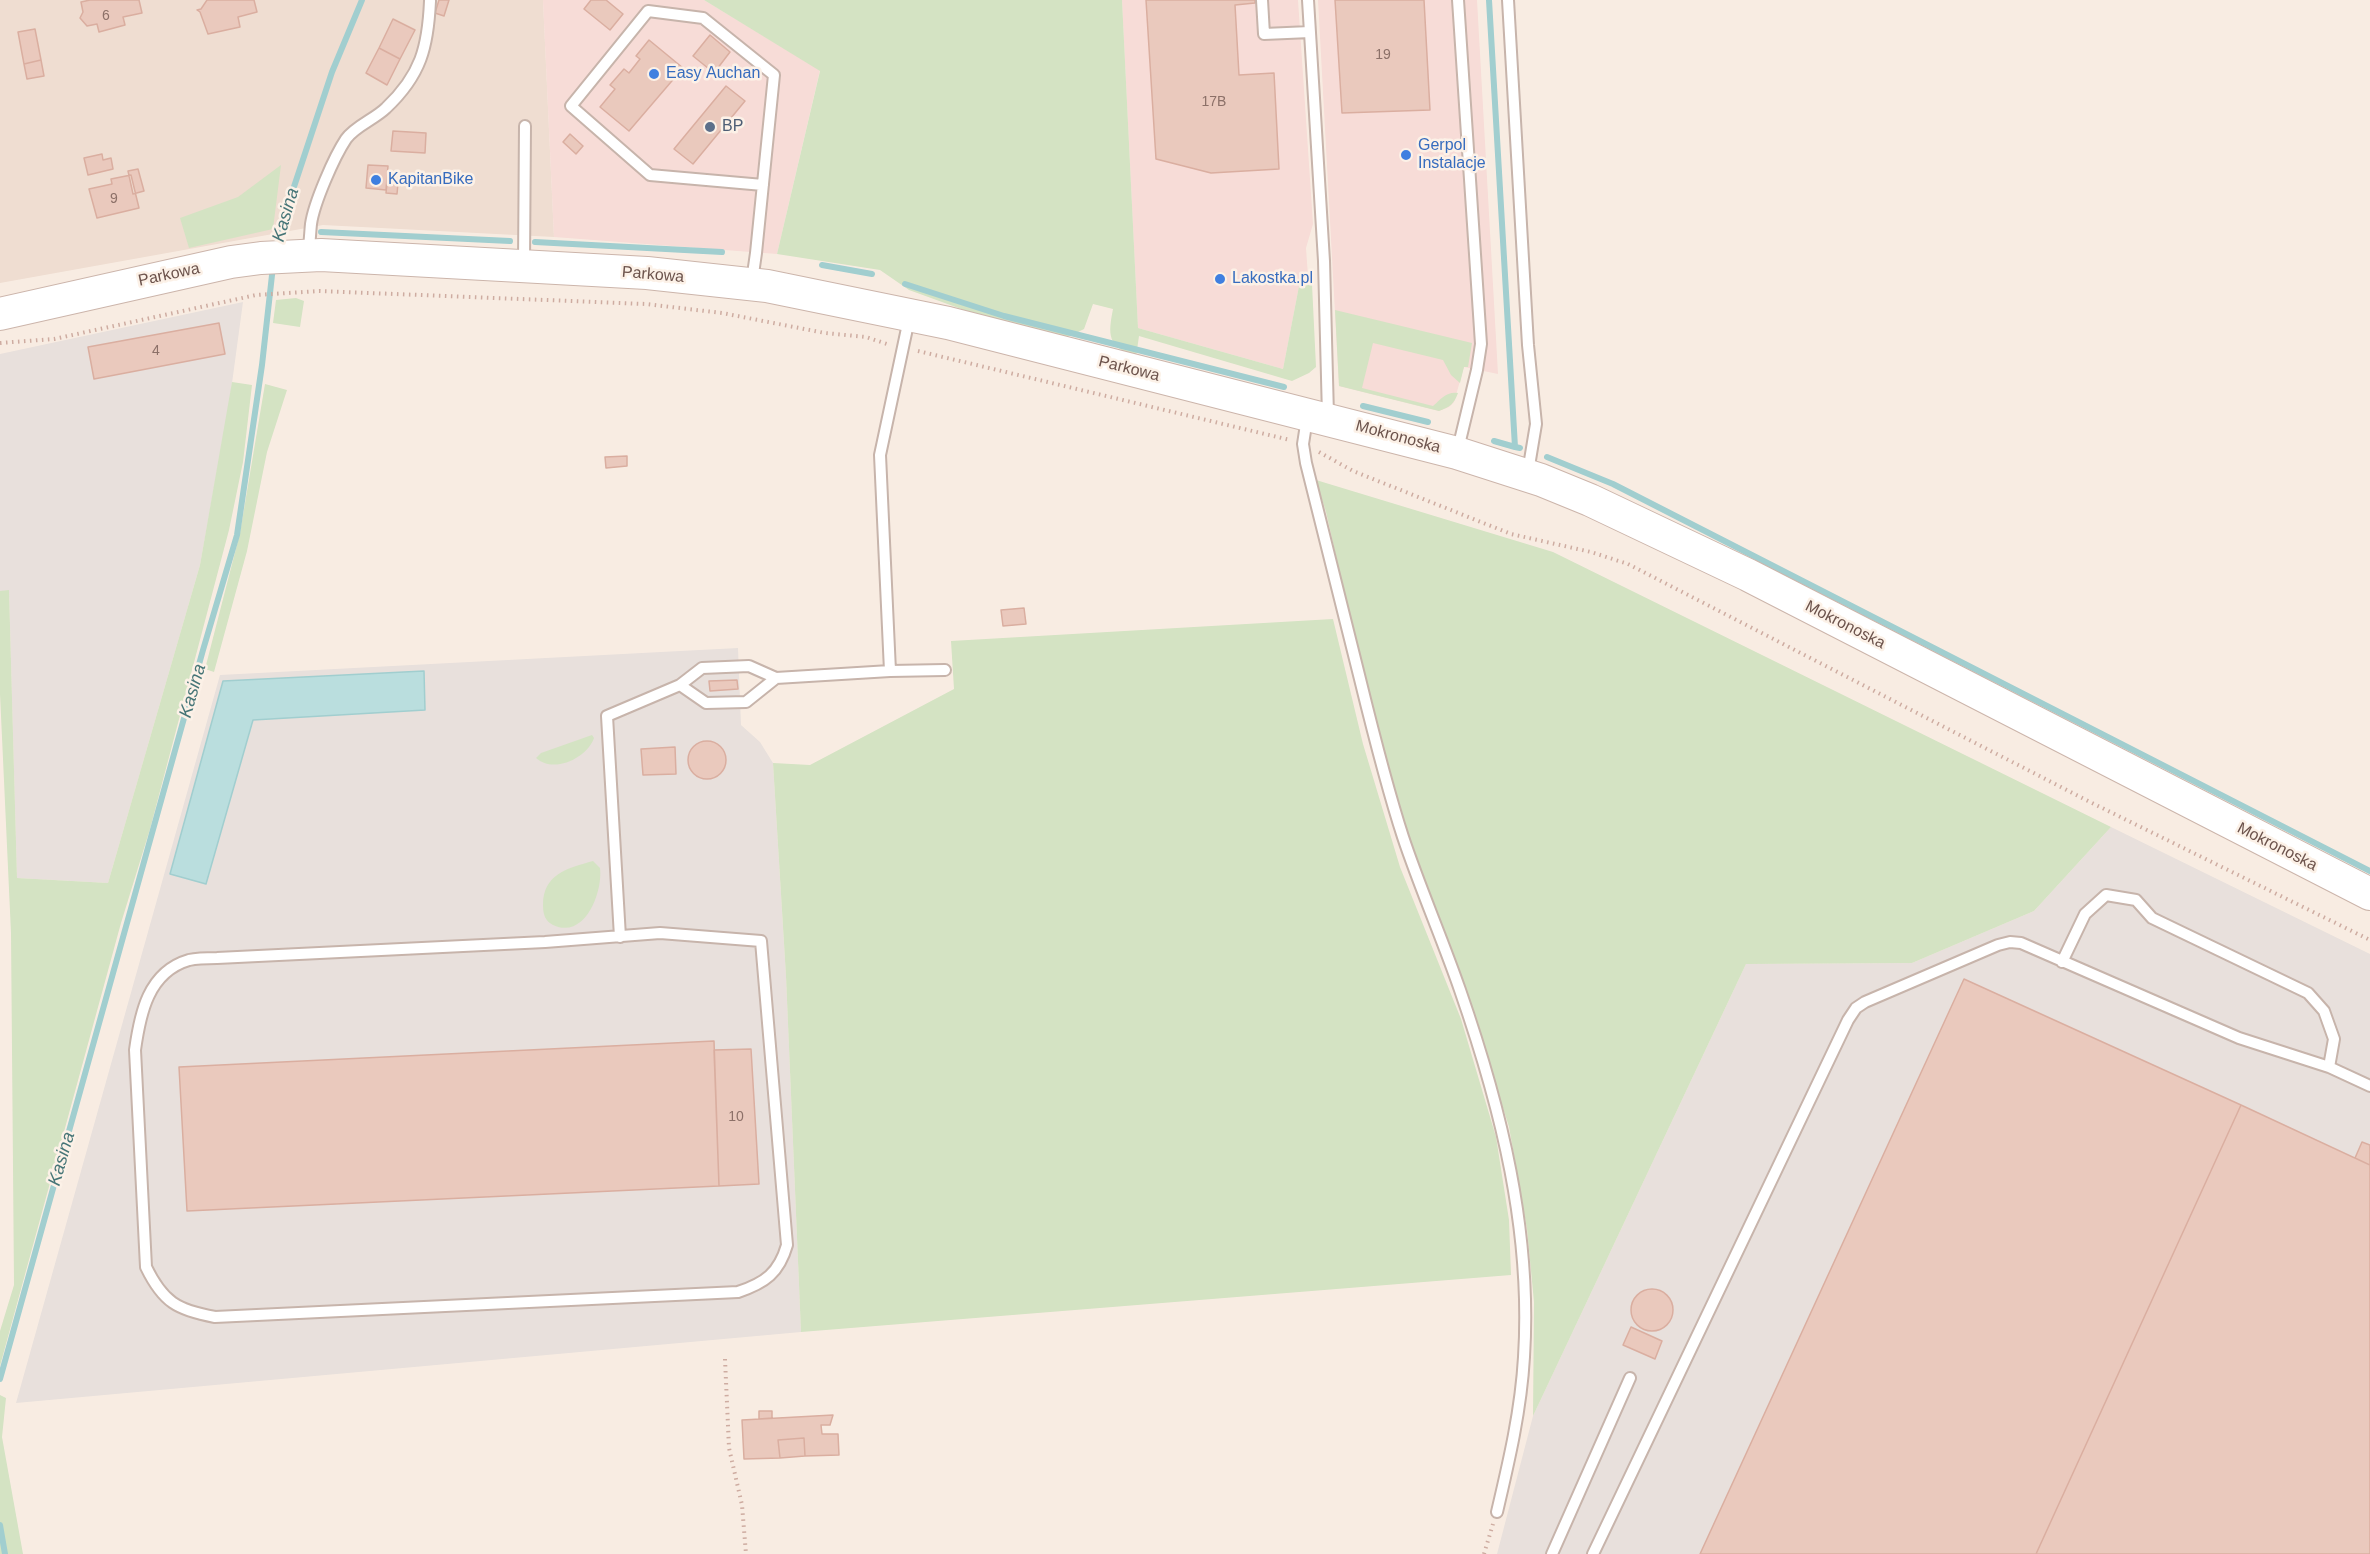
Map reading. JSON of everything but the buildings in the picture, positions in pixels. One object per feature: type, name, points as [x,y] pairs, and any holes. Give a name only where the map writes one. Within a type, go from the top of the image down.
[{"type":"main road","name":"Parkowa","points":[[0,314],[184,272],[292,256],[647,273],[751,284],[910,315],[1309,422]]},
{"type":"main road","name":"Mokronoska","points":[[1309,422],[1457,453],[1590,500],[1748,575],[2370,894]]},
{"type":"lane","points":[[1262,0],[1264,34],[1310,32]]},
{"type":"lane","points":[[1308,0],[1324,261],[1306,463],[1386,781],[1403,838],[1467,1011],[1492,1088],[1510,1165],[1525,1292],[1524,1357],[1516,1430],[1497,1512]]},
{"type":"lane","points":[[1457,453],[1478,369],[1481,344],[1458,0]]},
{"type":"lane","points":[[1508,0],[1527,333],[1536,424],[1527,476]]},
{"type":"lane","points":[[292,256],[311,223],[316,206],[347,138],[386,109],[406,85],[422,58],[428,36],[430,1]]},
{"type":"lane","points":[[751,284],[762,185],[774,75],[703,18],[648,11],[571,106],[650,175],[762,185]]},
{"type":"lane","points":[[524,266],[525,126]]},
{"type":"lane","points":[[891,671],[880,455],[910,315]]},
{"type":"lane","points":[[620,937],[607,716],[680,685],[702,668],[749,666],[776,678],[945,670]]},
{"type":"lane","points":[[680,685],[706,703],[746,702],[776,678]]},
{"type":"lane","points":[[2062,962],[2085,914],[2106,895],[2136,900],[2152,918],[2308,993],[2324,1011],[2334,1039],[2329,1067]]},
{"type":"lane","points":[[660,933],[761,941],[787,1245],[782,1263],[757,1286],[738,1292],[215,1317],[194,1313],[175,1305],[157,1289],[146,1267],[135,1050],[140,1016],[152,988],[172,968],[189,960],[217,958],[620,937],[660,933]]},
{"type":"lane","points":[[1593,1554],[1848,1020],[1856,1008],[1865,1002],[1998,945],[2010,942],[2021,943],[2239,1038],[2329,1067],[2370,1086]]},
{"type":"lane","points":[[1552,1554],[1630,1378]]},
{"type":"path","points":[[0,343],[54,339],[256,295],[293,292],[500,297],[646,304],[722,313],[825,333],[866,337],[888,344]]},
{"type":"path","points":[[921,352],[1309,422],[1353,471],[1512,534],[1591,552],[1628,564],[2086,800],[2370,940]]},
{"type":"path","points":[[725,1359],[729,1448],[742,1505],[746,1554]]},
{"type":"path","points":[[1484,1554],[1497,1512]]},
{"type":"shaded area","points":[[0,0],[543,0],[554,237],[323,225],[0,283]]},
{"type":"shaded area","points":[[543,0],[704,0],[820,70],[777,254],[554,237]]},
{"type":"shaded area","points":[[1122,0],[1298,0],[1313,224],[1306,248],[1308,276],[1300,281],[1283,369],[1138,328]]},
{"type":"shaded area","name":"Gerpol Instalacje","points":[[1318,0],[1477,0],[1498,374],[1464,367],[1454,402],[1439,411],[1339,386]]},
{"type":"shaded area","points":[[243,302],[230,398],[200,565],[108,883],[17,878],[9,591],[0,591],[0,354]]},
{"type":"shaded area","points":[[738,648],[741,725],[760,742],[773,763],[786,976],[801,1332],[16,1403],[220,675]]},
{"type":"shaded area","points":[[2111,827],[2370,954],[2370,1554],[1497,1554],[1533,1416],[1746,964],[1912,963],[2034,911]]},
{"type":"green space","points":[[704,0],[1122,0],[1138,328],[1283,369],[1300,281],[1308,276],[1312,284],[1316,367],[1292,381],[1139,336],[1136,357],[1119,349],[1112,339],[1110,326],[1113,309],[1093,304],[1084,329],[1070,336],[1050,336],[986,318],[909,290],[880,270],[777,254],[820,71]]},
{"type":"green space","points":[[281,165],[273,229],[189,248],[180,218],[238,197]]},
{"type":"green space","points":[[296,298],[304,301],[300,327],[273,323],[276,300]]},
{"type":"green space","points":[[1335,310],[1472,343],[1468,367],[1464,367],[1460,383],[1451,375],[1443,360],[1373,343],[1362,388],[1433,406],[1447,394],[1458,393],[1453,402],[1439,411],[1339,386]]},
{"type":"green space","points":[[232,382],[252,385],[243,462],[229,530],[150,829],[121,923],[0,1366],[0,1331],[14,1285],[11,933],[0,694],[0,591],[9,590],[17,878],[108,883],[200,565]]},
{"type":"green space","points":[[265,384],[287,390],[267,452],[247,551],[214,672],[205,669],[240,533]]},
{"type":"green space","points":[[1316,480],[1553,552],[2111,827],[2034,911],[1912,963],[1746,964],[1533,1416],[1534,1302],[1527,1229],[1509,1127],[1483,1044],[1426,896],[1382,758],[1326,512]]},
{"type":"green space","points":[[1333,619],[1363,744],[1400,867],[1461,1019],[1496,1137],[1509,1220],[1511,1275],[801,1332],[786,976],[773,763],[810,765],[954,689],[951,641]]},
{"type":"green space","points":[[592,735],[594,738],[585,752],[569,762],[543,763],[536,758],[541,753]]},
{"type":"green space","points":[[593,861],[600,868],[600,878],[595,901],[590,911],[574,926],[564,928],[553,925],[545,917],[543,908],[547,886],[552,879],[566,870]]},
{"type":"green space","points":[[0,1395],[6,1398],[2,1437],[23,1554],[0,1554]]},
{"type":"water","points":[[424,671],[425,710],[253,720],[206,884],[170,874],[223,681]]},
{"type":"waterway","name":"Kasina","points":[[276,247],[332,72],[362,0]]},
{"type":"waterway","points":[[1489,0],[1515,447],[1520,448]]},
{"type":"waterway","points":[[321,232],[510,241]]},
{"type":"waterway","points":[[535,242],[722,252]]},
{"type":"waterway","points":[[822,265],[872,274]]},
{"type":"waterway","name":"Kasina","points":[[0,1379],[237,535],[262,365],[273,266]]},
{"type":"waterway","points":[[905,284],[1004,316],[1284,387]]},
{"type":"waterway","points":[[1363,406],[1428,422]]},
{"type":"waterway","points":[[1494,441],[1515,447]]},
{"type":"waterway","points":[[1547,457],[1613,484],[2370,871]]},
{"type":"waterway","points":[[0,1525],[5,1554]]},
{"type":"place","name":"Easy Auchan","points":[[654,74]]},
{"type":"place","name":"BP","points":[[710,127]]},
{"type":"place","name":"Gerpol Instalacje","points":[[1406,155]]},
{"type":"place","name":"KapitanBike","points":[[376,180]]},
{"type":"place","name":"Lakostka.pl","points":[[1220,279]]}]
